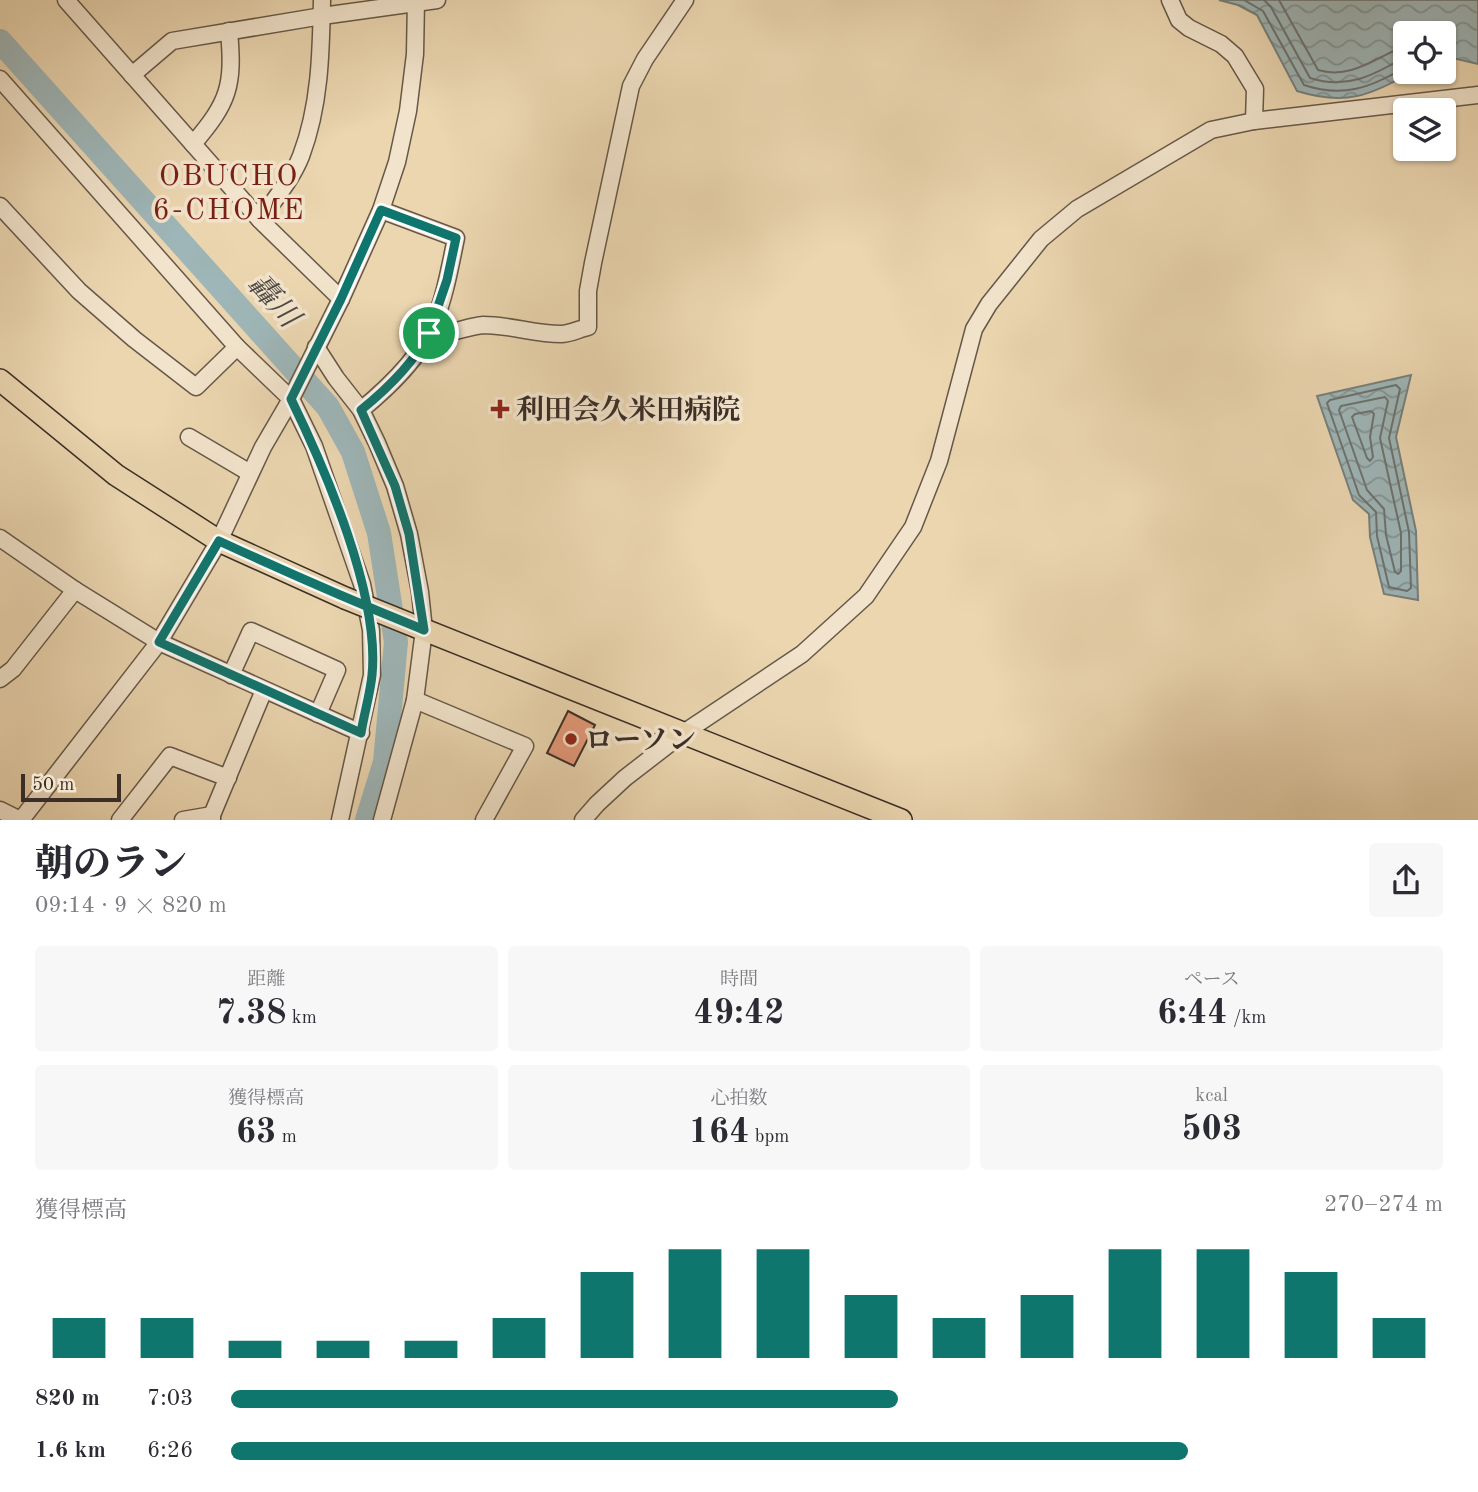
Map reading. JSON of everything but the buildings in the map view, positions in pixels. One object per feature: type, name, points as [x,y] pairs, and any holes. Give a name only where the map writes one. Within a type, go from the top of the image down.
[{"type":"main road","points":[[0,380],[116,475],[219,541],[345,598],[901,820]]},
{"type":"street","points":[[89,0],[71,6],[260,220],[341,299]]},
{"type":"street","points":[[132,75],[172,41],[229,31],[322,8],[437,0]]},
{"type":"street","points":[[429,333],[436,336],[457,329],[482,326],[564,334],[588,327],[588,290],[631,86],[645,59],[685,0]]},
{"type":"street","points":[[1170,0],[1179,20],[1189,29],[1220,44],[1235,56],[1255,89],[1254,121]]},
{"type":"street","points":[[0,810],[21,820],[159,642],[219,541],[262,447],[293,396],[341,299],[381,210],[397,162],[408,111],[415,54],[416,1]]},
{"type":"street","points":[[260,220],[280,193],[300,158],[313,116],[320,65],[322,8]]},
{"type":"street","points":[[193,145],[216,118],[229,90],[232,64],[229,31]]},
{"type":"street","points":[[0,79],[237,347],[293,396],[314,446],[362,584],[371,630],[372,675],[340,820]]},
{"type":"street","points":[[583,820],[625,778],[682,734],[802,654],[866,596],[913,527],[939,461],[974,329],[989,304],[1041,239],[1077,209],[1211,130],[1254,121],[1478,95]]},
{"type":"street","points":[[0,206],[79,291],[134,339],[196,387],[237,347]]},
{"type":"street","points":[[361,410],[385,390],[423,344],[447,280],[456,238],[381,210]]},
{"type":"street","points":[[316,347],[361,410],[395,486],[409,534],[420,628],[415,701],[382,820]]},
{"type":"street","points":[[189,437],[250,473]]},
{"type":"street","points":[[0,538],[75,590],[159,642],[361,733]]},
{"type":"street","points":[[0,679],[13,669],[75,590]]},
{"type":"street","points":[[231,675],[251,631],[337,670],[318,714]]},
{"type":"street","points":[[183,820],[212,818],[264,690]]},
{"type":"street","points":[[415,701],[524,746],[484,820]]},
{"type":"street","points":[[120,820],[170,756],[228,778]]},
{"type":"water","points":[[1219,0],[1478,0],[1478,64],[1456,59],[1456,21],[1393,21],[1393,82],[1370,93],[1343,98],[1329,98],[1297,91],[1257,15],[1238,5]]},
{"type":"water","points":[[1411,375],[1396,437],[1416,531],[1418,600],[1384,594],[1370,537],[1369,514],[1353,500],[1317,396]]},
{"type":"waterway","name":"轟川","points":[[0,41],[328,407],[353,452],[379,533],[396,642],[385,762],[367,820]]},
{"type":"place","name":"利田会久米田病院","points":[[500,409]]},
{"type":"place","name":"ローソン","points":[[571,739]]},
{"type":"district","name":"OBUCHO 6-CHOME","points":[[229,192]]},
{"type":"route","points":[[429,333],[385,390],[361,410],[395,486],[409,534],[424,630],[417,627],[345,598],[293,576],[219,541],[159,642],[361,733],[372,675],[371,630],[362,584],[314,446],[291,399],[341,299],[381,210],[456,238],[447,280],[429,333]]}]
